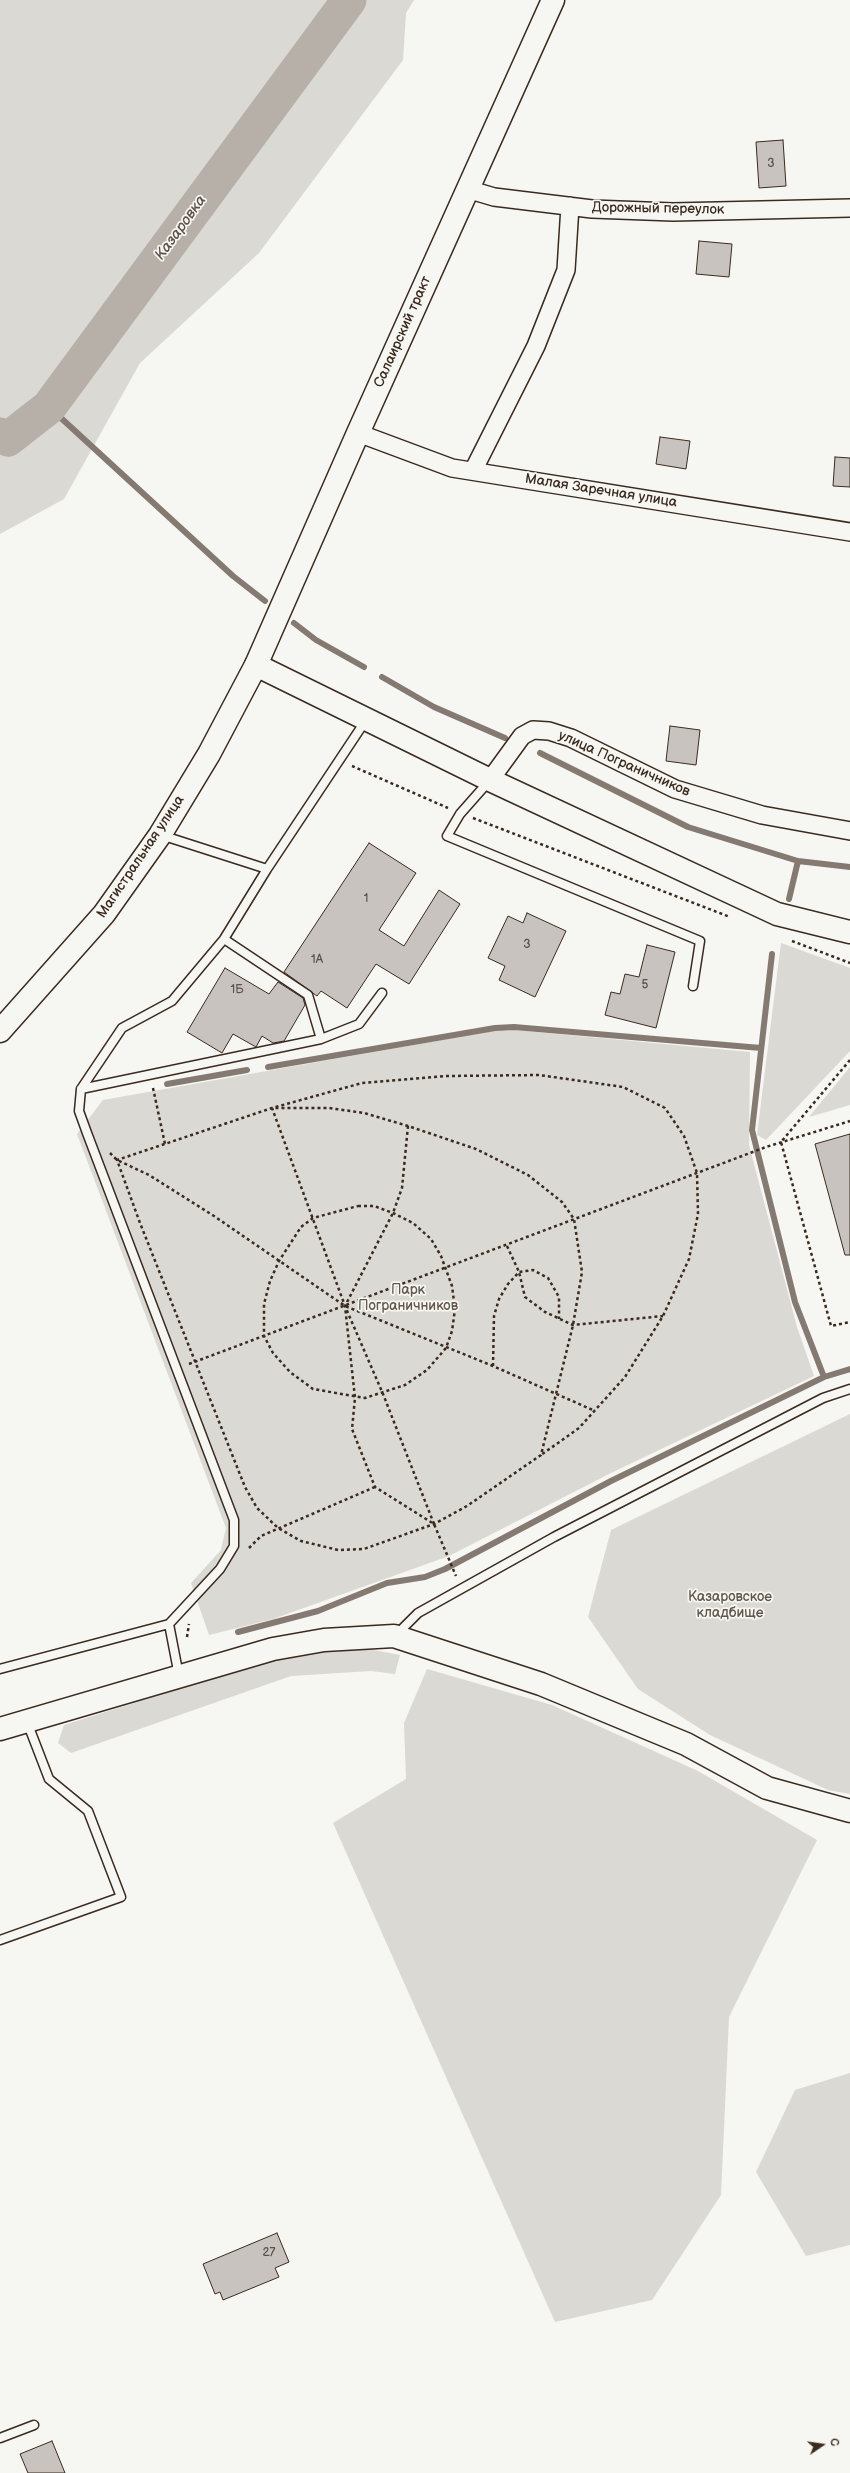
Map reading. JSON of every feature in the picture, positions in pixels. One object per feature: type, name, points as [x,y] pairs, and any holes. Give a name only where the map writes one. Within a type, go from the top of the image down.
[{"type":"street","name":"Салаирский тракт","points":[[256,665],[358,433],[553,0]]},
{"type":"street","name":"Дорожный переулок","points":[[467,189],[494,198],[570,206],[673,212],[850,208]]},
{"type":"street","points":[[474,471],[536,346],[566,270],[570,206]]},
{"type":"street","name":"Малая Заречная улица","points":[[358,433],[452,468],[850,532]]},
{"type":"street","points":[[256,665],[368,718],[490,780],[777,914],[850,932]]},
{"type":"street","name":"Магистральная улица","points":[[0,1031],[104,914],[160,835],[209,754],[256,665]]},
{"type":"street","name":"улица Пограничников","points":[[490,780],[522,736],[533,730],[549,731],[571,738],[675,789],[762,814],[850,831]]},
{"type":"street","points":[[0,1729],[273,1649],[324,1640],[394,1636],[541,1684],[686,1744],[767,1788],[850,1811]]},
{"type":"lane","points":[[0,1669],[169,1624],[220,1569],[234,1546],[234,1520],[86,1133],[79,1111],[81,1089],[122,1028],[172,1001],[224,939],[267,869],[338,760],[368,718]]},
{"type":"lane","name":"улица Пограничников","points":[[490,780],[460,814],[447,836],[700,941],[693,986]]},
{"type":"lane","points":[[160,835],[267,869]]},
{"type":"lane","points":[[224,939],[308,995],[321,1039]]},
{"type":"lane","points":[[81,1089],[321,1039],[359,1024],[382,993]]},
{"type":"lane","points":[[394,1636],[418,1613],[554,1537],[823,1398],[850,1389]]},
{"type":"lane","points":[[169,1624],[179,1677]]},
{"type":"lane","points":[[0,1940],[121,1897],[88,1811],[49,1779],[27,1721]]},
{"type":"lane","points":[[0,2438],[34,2425]]},
{"type":"path","points":[[338,760],[460,814],[732,918]]},
{"type":"path","points":[[791,940],[850,963]]},
{"type":"path","points":[[781,1142],[850,1060]]},
{"type":"path","points":[[150,1075],[165,1144]]},
{"type":"path","points":[[108,1150],[117,1160],[140,1223],[197,1362],[245,1487],[257,1508],[278,1528],[301,1541],[338,1550],[364,1549],[434,1524],[467,1506],[579,1428],[625,1377],[663,1316],[689,1259],[698,1214],[697,1173],[684,1136],[665,1108],[623,1087],[539,1075],[447,1076],[362,1083],[272,1108],[117,1160]]},
{"type":"path","points":[[272,1108],[328,1108],[364,1114],[408,1126],[476,1149],[528,1175],[562,1202],[574,1219],[582,1272],[573,1325],[541,1455]]},
{"type":"path","points":[[272,1108],[345,1306],[383,1394],[453,1570]]},
{"type":"path","points":[[177,1368],[197,1362],[507,1246],[574,1219],[766,1147],[850,1121]]},
{"type":"path","points":[[408,1126],[402,1188],[393,1213],[345,1306],[355,1398],[352,1428],[375,1487],[434,1524]]},
{"type":"path","points":[[781,1142],[831,1326],[850,1322]]},
{"type":"path","points":[[117,1160],[149,1175],[208,1212],[345,1306],[493,1366],[595,1411]]},
{"type":"path","points":[[358,1206],[374,1206],[413,1223],[431,1239],[446,1268],[452,1286],[455,1310],[452,1331],[446,1348],[427,1370],[406,1385],[383,1394],[355,1398],[313,1389],[290,1372],[272,1353],[264,1336],[264,1304],[279,1261],[301,1227],[313,1218],[358,1206]]},
{"type":"path","points":[[507,1246],[519,1272],[525,1298],[559,1319],[573,1325],[663,1316]]},
{"type":"path","points":[[493,1366],[496,1310],[499,1299],[508,1284],[519,1272],[534,1270],[548,1278],[559,1297],[559,1319]]},
{"type":"path","points":[[247,1551],[250,1545],[261,1536],[375,1487]]},
{"type":"path","points":[[172,1641],[187,1637],[190,1617]]},
{"type":"green space","points":[[0,0],[414,0],[406,13],[403,60],[259,253],[140,363],[64,499],[0,534]]},
{"type":"green space","points":[[781,943],[850,968],[850,1051],[766,1140],[757,1135]]},
{"type":"green space","name":"Парк Пограничников","points":[[504,1029],[750,1052],[749,1145],[797,1327],[814,1376],[611,1473],[449,1556],[273,1619],[209,1635],[191,1583],[221,1550],[226,1528],[77,1134],[103,1100]]},
{"type":"green space","points":[[850,1067],[850,1105],[809,1117]]},
{"type":"green space","name":"Казаровское кладбище","points":[[850,1414],[850,1794],[828,1790],[710,1735],[638,1689],[588,1617],[611,1530]]},
{"type":"green space","points":[[358,1647],[400,1655],[395,1674],[371,1671],[291,1676],[71,1753],[58,1743],[64,1725],[290,1654]]},
{"type":"green space","points":[[427,1669],[552,1705],[698,1771],[817,1840],[729,2017],[721,2195],[652,2300],[555,2322],[333,1823],[406,1779],[404,1723]]},
{"type":"green space","points":[[850,2073],[850,2245],[806,2256],[756,2172],[795,2090]]},
{"type":"building","points":[[783,140],[786,186],[759,188],[756,142]]},
{"type":"building","points":[[699,241],[732,244],[729,277],[696,274]]},
{"type":"building","points":[[660,437],[690,441],[686,469],[656,464]]},
{"type":"building","points":[[835,457],[850,458],[850,487],[833,486]]},
{"type":"building","points":[[670,726],[700,730],[696,765],[666,761]]},
{"type":"building","points":[[369,843],[416,873],[379,930],[404,946],[439,890],[460,904],[409,984],[376,964],[347,1008],[321,991],[317,996],[284,972]]},
{"type":"building","points":[[527,913],[566,931],[535,997],[499,980],[505,966],[488,958],[508,916],[523,923]]},
{"type":"building","points":[[647,945],[675,952],[656,1028],[605,1015],[611,992],[620,994],[625,974],[639,977]]},
{"type":"building","points":[[225,968],[269,994],[278,982],[303,998],[305,1005],[284,1041],[273,1043],[262,1036],[256,1047],[233,1034],[222,1053],[187,1032]]},
{"type":"building","points":[[850,1134],[850,1255],[845,1255],[815,1144]]},
{"type":"building","points":[[277,2233],[289,2262],[275,2268],[279,2277],[223,2300],[220,2292],[215,2294],[203,2264]]},
{"type":"building","points":[[52,2441],[65,2473],[28,2473],[20,2454]]},
{"type":"waterway","name":"Казаровка","points":[[0,435],[8,439],[49,407],[349,0]]},
{"type":"waterway","points":[[49,407],[233,576],[265,601]]},
{"type":"waterway","points":[[294,623],[316,640],[364,667]]},
{"type":"waterway","points":[[382,677],[434,707],[505,738]]},
{"type":"waterway","points":[[540,753],[688,827],[798,861],[850,867]]},
{"type":"waterway","points":[[789,899],[798,861]]},
{"type":"waterway","points":[[238,1632],[318,1611],[387,1583],[425,1577],[445,1569],[611,1481],[824,1377],[795,1302],[752,1130],[772,954]]},
{"type":"waterway","points":[[268,1067],[495,1028],[514,1027],[761,1048]]},
{"type":"waterway","points":[[167,1084],[247,1070]]},
{"type":"waterway","points":[[824,1377],[850,1369]]}]
